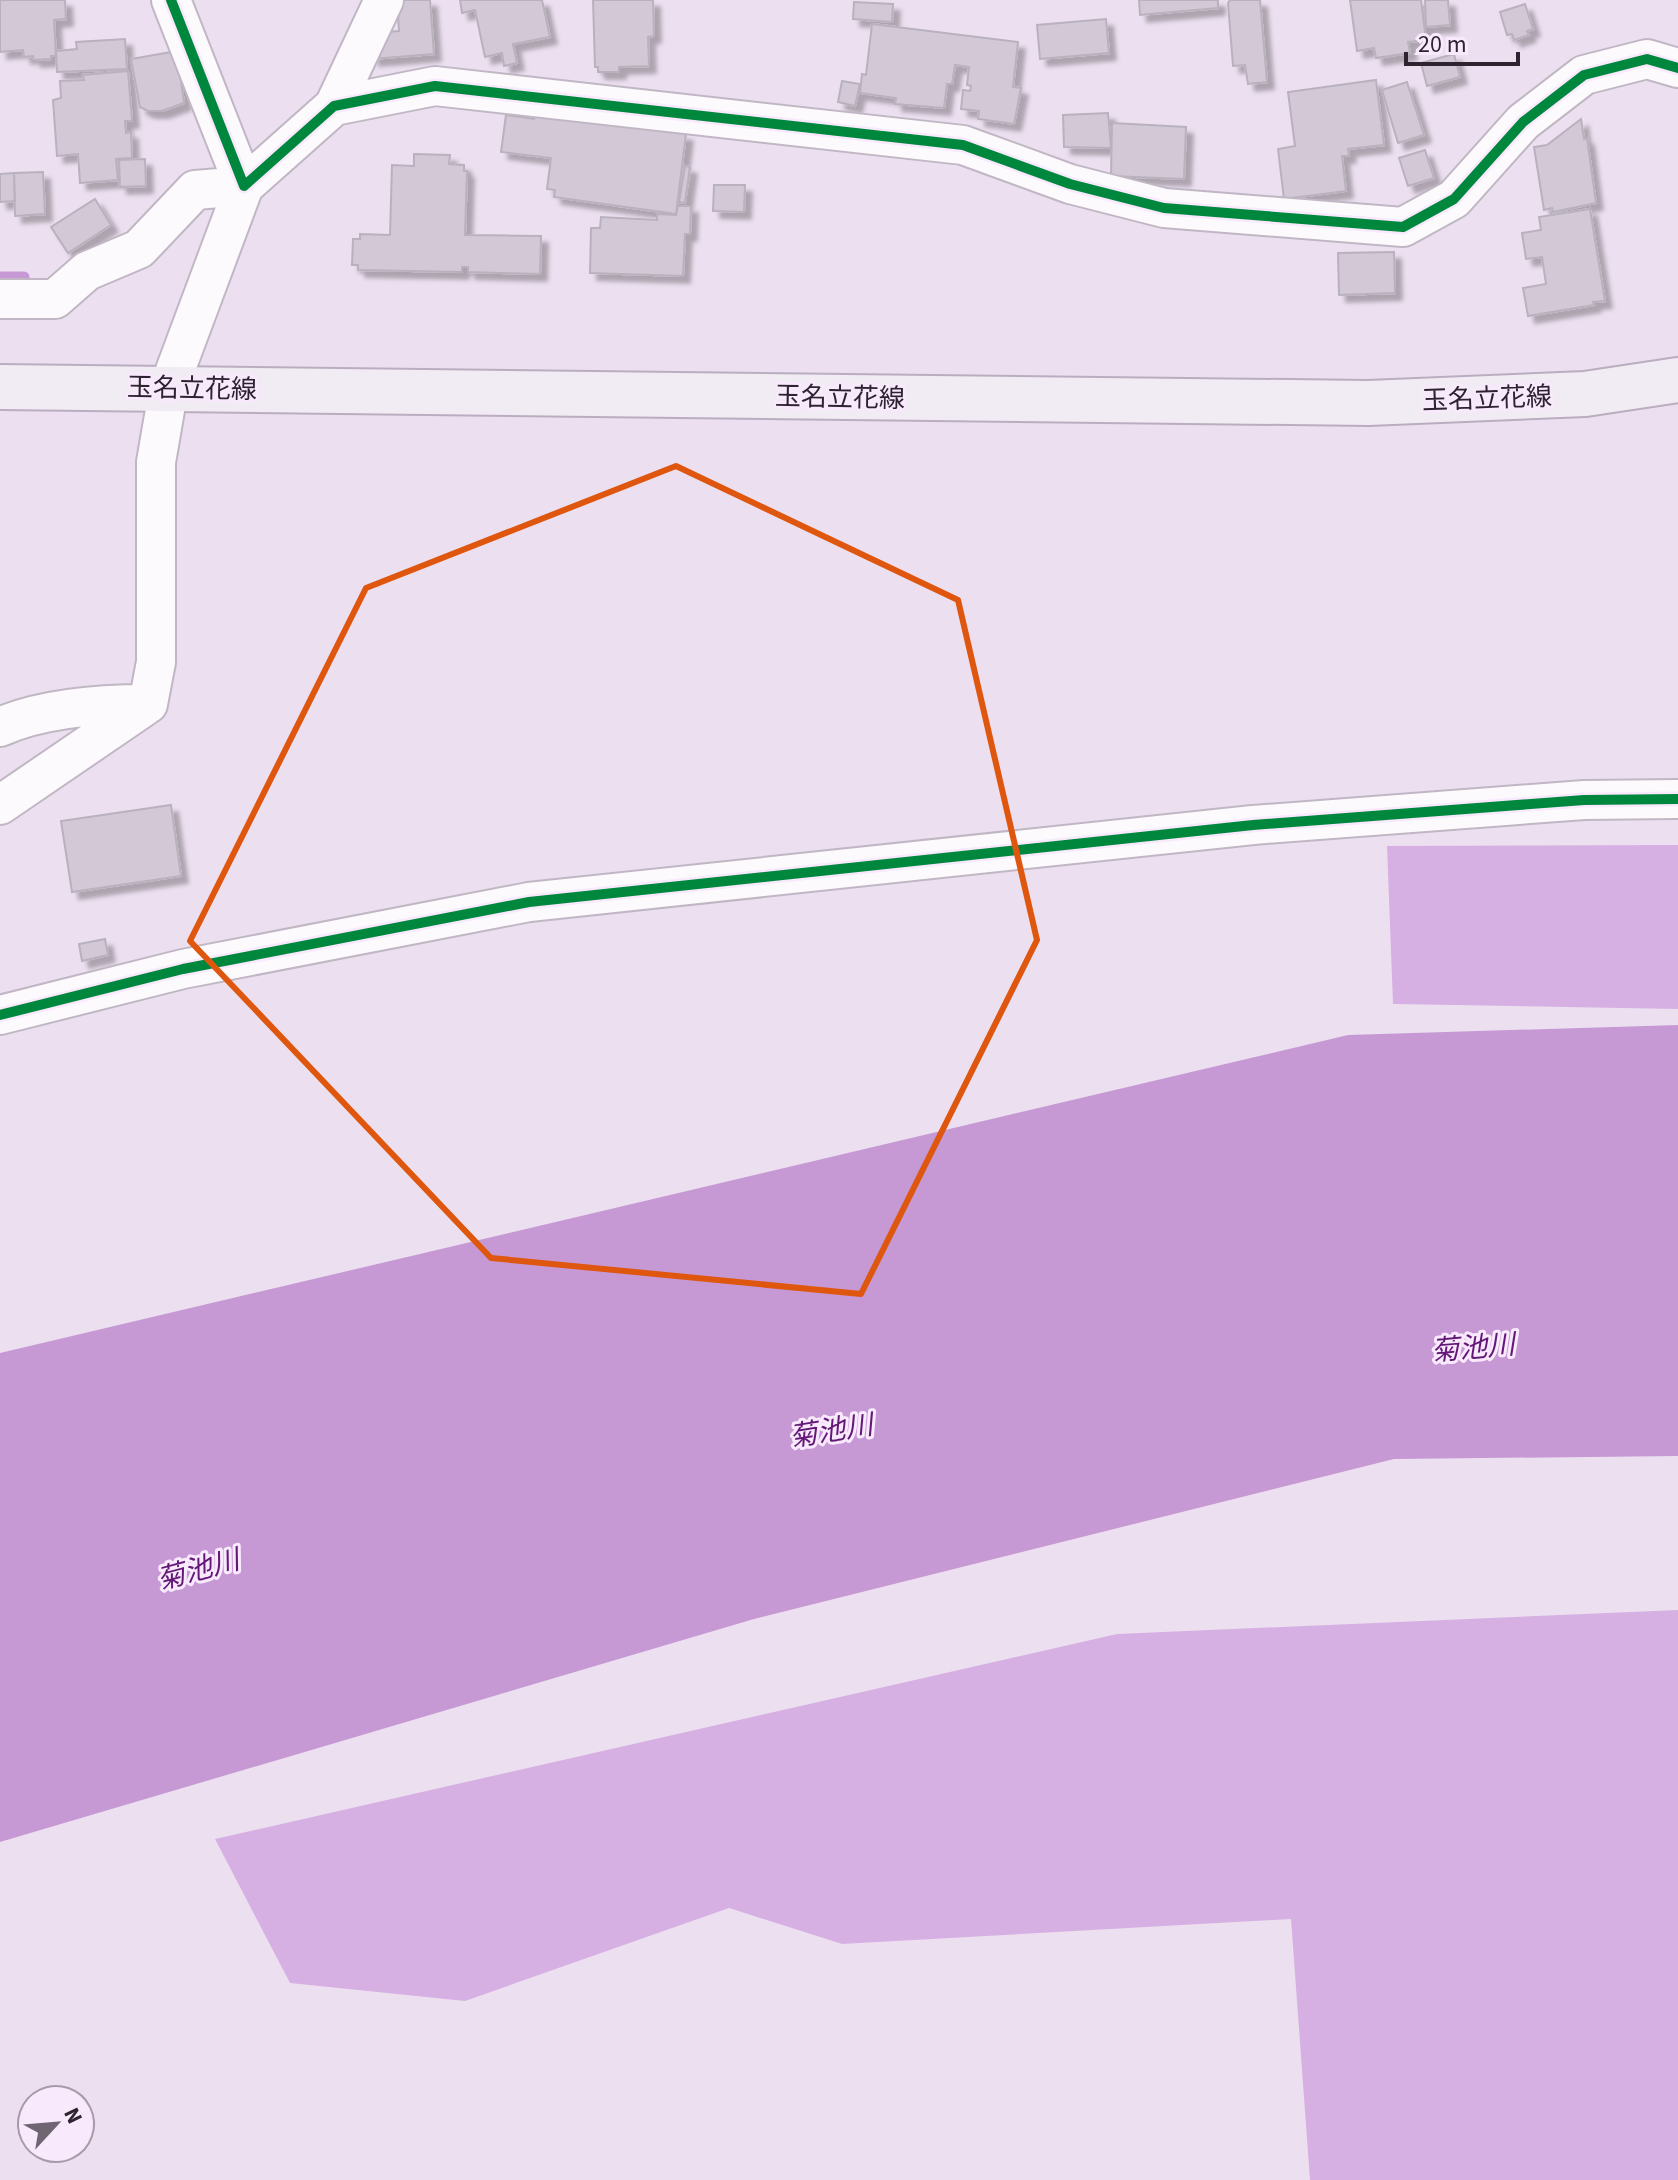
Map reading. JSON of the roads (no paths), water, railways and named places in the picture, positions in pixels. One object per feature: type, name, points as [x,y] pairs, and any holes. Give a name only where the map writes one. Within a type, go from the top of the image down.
[{"type":"main road","name":"玉名立花線","points":[[0,387],[1368,403],[1585,394],[1678,380]]},
{"type":"street","points":[[171,0],[244,186]]},
{"type":"street","points":[[0,805],[148,704],[156,662],[156,462],[169,387],[244,186],[334,106],[384,0]]},
{"type":"street","points":[[334,106],[435,86],[932,141],[963,145],[1070,184],[1164,208],[1403,227],[1454,199],[1523,122],[1584,75],[1647,59],[1678,68]]},
{"type":"street","points":[[0,299],[55,299],[87,271],[139,249],[195,190],[244,186]]},
{"type":"street","points":[[0,727],[19,719],[113,704],[148,704]]},
{"type":"street","points":[[0,1015],[183,969],[529,902],[1253,825],[1584,800],[1678,799]]},
{"type":"water","name":"菊池川","points":[[1678,1025],[1678,1456],[1394,1459],[754,1619],[0,1842],[0,1353],[1348,1035]]},
{"type":"waterway","points":[[0,277],[24,277]]}]
